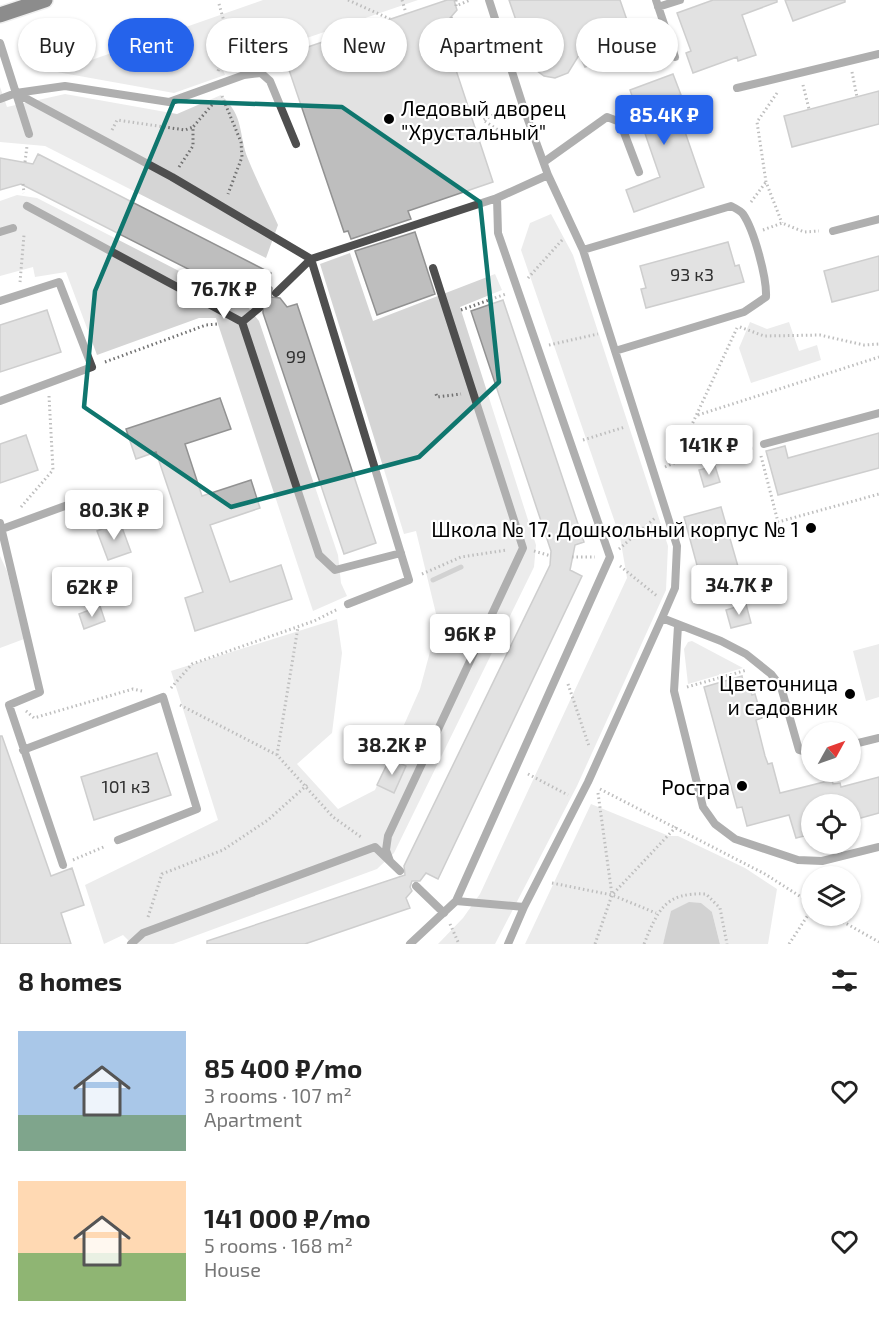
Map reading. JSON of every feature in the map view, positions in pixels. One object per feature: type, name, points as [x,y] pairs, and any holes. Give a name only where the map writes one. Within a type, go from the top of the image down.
[{"type":"main road","points":[[0,15],[45,0]]},
{"type":"lane","points":[[489,0],[548,175],[583,250],[677,546],[675,588],[596,765],[536,880],[508,944]]},
{"type":"lane","points":[[657,4],[680,0]]},
{"type":"lane","points":[[0,43],[29,134]]},
{"type":"lane","points":[[737,88],[879,54]]},
{"type":"lane","points":[[0,99],[16,93],[65,86],[169,102],[244,75],[261,73],[270,81],[296,144]]},
{"type":"lane","points":[[16,93],[172,177],[311,258],[409,580],[348,604]]},
{"type":"lane","points":[[544,162],[607,117],[620,122],[639,172]]},
{"type":"lane","points":[[276,293],[311,258],[497,198],[548,175]]},
{"type":"lane","points":[[410,944],[456,902],[609,557],[498,233],[497,198]]},
{"type":"lane","points":[[27,206],[242,322],[319,555],[334,570],[400,553]]},
{"type":"lane","points":[[583,250],[717,208],[731,206],[743,213],[752,234],[766,291],[765,297],[744,312],[615,351]]},
{"type":"lane","points":[[833,231],[879,219]]},
{"type":"lane","points":[[0,232],[13,228]]},
{"type":"lane","points":[[390,861],[386,850],[388,836],[523,548],[432,268]]},
{"type":"lane","points":[[0,301],[59,282],[92,367],[0,401]]},
{"type":"lane","points":[[242,322],[259,308]]},
{"type":"lane","points":[[764,444],[879,413]]},
{"type":"lane","points":[[63,865],[8,703],[40,692],[1,526],[95,495]]},
{"type":"lane","points":[[662,618],[721,641],[762,666],[781,687],[801,751]]},
{"type":"lane","points":[[678,626],[674,691],[703,807],[722,829],[735,839],[798,860],[822,861],[879,847]]},
{"type":"lane","points":[[23,750],[163,697],[197,809],[118,840]]},
{"type":"lane","points":[[861,742],[879,738]]},
{"type":"lane","points":[[131,944],[143,933],[375,847],[400,871]]},
{"type":"lane","points":[[416,886],[444,913]]},
{"type":"lane","points":[[456,902],[524,907]]},
{"type":"path","points":[[348,0],[388,18]]},
{"type":"path","points":[[402,0],[406,14]]},
{"type":"path","points":[[456,0],[456,6],[470,0]]},
{"type":"path","points":[[219,4],[223,18]]},
{"type":"path","points":[[849,61],[857,97]]},
{"type":"path","points":[[218,84],[219,72]]},
{"type":"path","points":[[800,72],[809,109]]},
{"type":"path","points":[[782,223],[766,182],[757,122],[790,74]]},
{"type":"path","points":[[106,141],[117,120],[185,130],[193,127],[221,95],[241,142],[242,157],[223,207]]},
{"type":"path","points":[[493,115],[483,120],[501,132],[496,139]]},
{"type":"path","points":[[172,177],[193,146],[193,127]]},
{"type":"path","points":[[743,213],[766,182]]},
{"type":"path","points":[[19,293],[27,206]]},
{"type":"path","points":[[752,234],[782,223],[804,232],[833,231]]},
{"type":"path","points":[[448,315],[518,289],[567,235]]},
{"type":"path","points":[[654,472],[674,463],[744,312]]},
{"type":"path","points":[[92,367],[206,325]]},
{"type":"path","points":[[738,327],[764,336],[820,334],[864,345],[879,344]]},
{"type":"path","points":[[538,347],[603,333]]},
{"type":"path","points":[[698,415],[879,357]]},
{"type":"path","points":[[1,526],[53,470],[48,383]]},
{"type":"path","points":[[436,394],[436,397],[452,397]]},
{"type":"path","points":[[571,444],[633,425]]},
{"type":"path","points":[[685,440],[714,457],[758,446],[778,522],[879,494]]},
{"type":"path","points":[[609,557],[666,509]]},
{"type":"path","points":[[409,580],[461,557],[523,548]]},
{"type":"path","points":[[572,557],[609,557],[668,604]]},
{"type":"path","points":[[163,697],[192,664],[298,627],[348,604]]},
{"type":"path","points":[[276,755],[298,627]]},
{"type":"path","points":[[561,666],[596,765]]},
{"type":"path","points":[[674,691],[762,666]]},
{"type":"path","points":[[8,703],[34,718],[133,689],[163,697],[276,755],[307,785],[333,817],[375,847]]},
{"type":"path","points":[[516,767],[578,800]]},
{"type":"path","points":[[143,933],[162,874],[223,850],[268,820],[307,785]]},
{"type":"path","points":[[612,895],[597,787],[765,874],[801,897]]},
{"type":"path","points":[[595,944],[612,895],[675,827]]},
{"type":"path","points":[[63,865],[118,840]]},
{"type":"path","points":[[536,880],[612,895],[657,913]]},
{"type":"path","points":[[644,944],[657,913],[678,897],[689,894],[706,894],[720,908],[727,944]]},
{"type":"path","points":[[444,913],[459,944]]},
{"type":"path","points":[[789,944],[801,926]]},
{"type":"path","points":[[851,926],[879,942]]},
{"type":"highlighted area","points":[[174,101],[342,107],[480,202],[499,382],[419,457],[231,507],[84,407],[95,291]]},
{"type":"shaded area","points":[[263,0],[418,0],[365,18],[321,18],[321,33],[309,37],[309,18],[212,18]]},
{"type":"shaded area","points":[[206,20],[206,72],[224,72],[225,75],[174,93],[57,72],[96,72],[96,58],[108,54],[108,72],[194,72],[194,24]]},
{"type":"shaded area","points":[[0,87],[7,107],[65,94],[177,114],[221,95],[234,111],[248,159],[278,225],[266,258],[45,146],[0,142]]},
{"type":"shaded area","points":[[17,195],[37,198],[247,306],[259,321],[338,555],[341,583],[347,596],[313,611],[216,318],[199,318],[97,355],[66,272],[35,277],[33,267],[0,276],[0,201]]},
{"type":"shaded area","points":[[551,214],[573,255],[668,546],[666,590],[577,786],[495,944],[438,944],[463,918],[480,894],[627,578],[620,537],[521,250],[530,223]]},
{"type":"shaded area","points":[[350,253],[373,321],[495,274],[502,290],[460,307],[536,545],[534,567],[394,853],[377,869],[173,944],[132,944],[123,935],[104,944],[85,885],[218,820],[171,671],[337,619],[342,653],[332,733],[297,764],[338,809],[375,790],[420,689],[438,622],[416,531],[404,534],[320,264]]},
{"type":"shaded area","points":[[750,322],[767,329],[789,322],[799,351],[817,345],[821,360],[751,383],[739,348]]},
{"type":"shaded area","points":[[0,556],[7,571],[24,639],[0,648]]},
{"type":"shaded area","points":[[692,641],[743,668],[688,684],[684,649],[688,642]]},
{"type":"shaded area","points":[[879,644],[879,697],[866,701],[853,651]]},
{"type":"shaded area","points":[[591,804],[669,836],[678,836],[745,868],[777,889],[768,944],[720,944],[712,912],[665,937],[663,944],[525,944]]},
{"type":"shaded area","points":[[689,902],[701,903],[712,912],[720,944],[663,944],[671,911]]},
{"type":"building","name":"Ледовый дворец \"Хрустальный\"","points":[[447,0],[454,0],[457,10],[450,18],[419,18],[419,72],[457,72],[493,182],[408,211],[411,219],[351,239],[348,231],[344,232],[290,72],[309,72],[309,47],[321,43],[321,72],[407,72],[407,18],[394,18]]},
{"type":"building","points":[[509,0],[620,0],[626,18],[576,18],[576,60],[568,73],[555,78],[544,76],[539,72],[564,72],[564,18],[515,18]]},
{"type":"building","points":[[713,0],[777,0],[777,2],[742,15],[756,55],[738,61],[737,57],[693,73],[686,53],[691,51],[677,13]]},
{"type":"building","points":[[785,0],[845,0],[845,2],[793,21]]},
{"type":"building","points":[[673,74],[681,95],[673,97],[704,187],[634,212],[626,190],[660,177],[630,90]]},
{"type":"building","points":[[879,91],[879,124],[792,147],[784,116]]},
{"type":"building","points":[[38,154],[271,273],[266,282],[272,288],[271,297],[280,298],[287,307],[297,304],[376,543],[344,554],[263,313],[263,304],[255,303],[21,184],[0,190],[0,158],[33,164]]},
{"type":"building","points":[[415,232],[435,294],[377,315],[355,251]]},
{"type":"building","points":[[728,242],[735,266],[739,265],[744,282],[646,308],[641,289],[646,288],[640,266]]},
{"type":"building","points":[[879,256],[879,290],[832,302],[824,271]]},
{"type":"building","points":[[503,300],[584,542],[575,545],[570,570],[582,576],[438,879],[426,873],[420,881],[412,881],[410,887],[412,891],[406,898],[410,908],[305,944],[207,944],[207,941],[405,875],[404,866],[550,565],[551,551],[471,311]]},
{"type":"building","points":[[47,310],[61,352],[0,372],[0,325]]},
{"type":"building","points":[[220,398],[231,429],[185,444],[202,496],[251,480],[260,508],[210,525],[230,582],[281,565],[292,599],[195,631],[185,598],[203,592],[156,452],[136,459],[126,429]]},
{"type":"building","points":[[879,433],[879,468],[778,495],[766,451],[785,446],[788,458]]},
{"type":"building","points":[[26,435],[38,470],[0,483],[0,444]]},
{"type":"building","points":[[715,466],[720,482],[704,487],[699,470]]},
{"type":"building","points":[[721,507],[739,570],[701,580],[684,517]]},
{"type":"building","points":[[120,522],[131,552],[108,560],[97,531]]},
{"type":"building","points":[[746,604],[751,623],[731,628],[726,610]]},
{"type":"building","points":[[100,606],[105,621],[84,629],[79,614]]},
{"type":"building","points":[[742,676],[744,687],[749,686],[752,695],[755,694],[762,718],[756,720],[765,756],[768,764],[772,763],[780,793],[824,782],[840,783],[841,787],[879,777],[879,813],[861,818],[861,794],[801,794],[801,837],[796,838],[789,815],[747,826],[742,807],[737,808],[704,687]]},
{"type":"building","points":[[0,736],[2,736],[51,876],[72,868],[84,905],[61,913],[71,944],[0,944]]},
{"type":"building","points":[[157,753],[171,795],[94,820],[81,777]]},
{"type":"building","points":[[390,758],[406,766],[394,793],[377,785]]},
{"type":"waterway","points":[[433,580],[461,567]]},
{"type":"place","name":"Ледовый дворец \"Хрустальный\"","points":[[389,119]]},
{"type":"place","name":"Школа № 17. Дошкольный корпус № 1","points":[[811,528]]},
{"type":"place","name":"Цветочница и садовник","points":[[850,694]]},
{"type":"place","name":"Ростра","points":[[742,786]]}]
